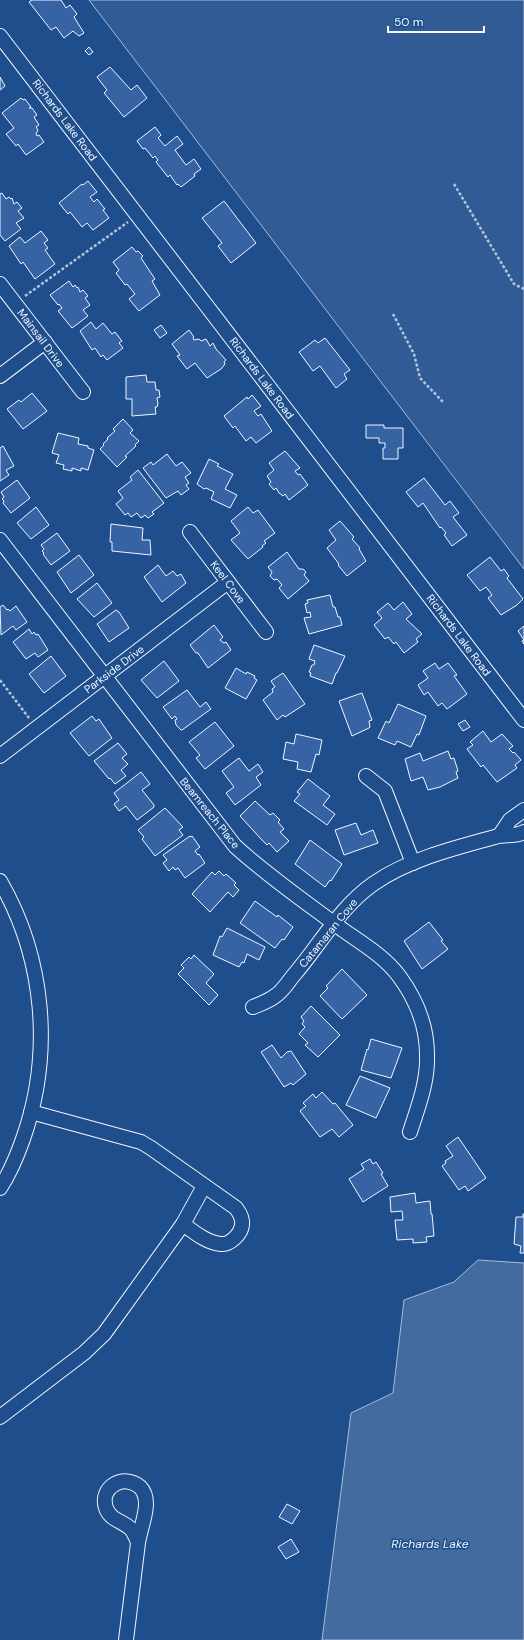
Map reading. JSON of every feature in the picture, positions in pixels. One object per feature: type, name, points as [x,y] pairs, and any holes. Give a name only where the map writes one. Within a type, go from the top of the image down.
[{"type":"street","name":"Richards Lake Road","points":[[0,36],[524,720]]},
{"type":"street","name":"Mainsail Drive","points":[[0,284],[83,392]]},
{"type":"street","points":[[0,376],[45,342]]},
{"type":"street","name":"Keel Cove","points":[[190,532],[266,632]]},
{"type":"street","name":"Beamreach Place","points":[[0,540],[235,846],[254,864],[373,952],[389,966],[410,993],[420,1014],[427,1049],[426,1075],[423,1091],[410,1132]]},
{"type":"street","name":"Parkside Drive","points":[[0,756],[228,582]]},
{"type":"street","points":[[366,776],[385,791],[413,863]]},
{"type":"street","points":[[500,835],[510,820],[524,810]]},
{"type":"street","name":"Catamaran Cove","points":[[253,1007],[276,996],[304,963],[347,906],[372,885],[392,872],[413,863],[500,835],[520,834],[524,832]]},
{"type":"street","points":[[0,881],[27,941],[38,989],[41,1048],[38,1075],[31,1112],[17,1154],[0,1188]]},
{"type":"street","points":[[31,1112],[141,1142],[236,1208],[240,1214],[242,1224],[240,1232],[232,1240],[222,1245],[211,1242],[183,1224]]},
{"type":"street","points":[[0,1417],[84,1353],[104,1334],[183,1224],[204,1186]]},
{"type":"street","points":[[126,1640],[138,1542]]},
{"type":"path","points":[[454,184],[514,284],[524,289]]},
{"type":"path","points":[[15,303],[138,215]]},
{"type":"path","points":[[393,314],[414,354],[420,378],[444,403]]},
{"type":"path","points":[[0,680],[36,728]]},
{"type":"shaded area","points":[[89,0],[524,0],[524,569]]},
{"type":"water","name":"Richards Lake","points":[[478,1260],[524,1263],[524,1640],[322,1640],[351,1413],[393,1393],[404,1300],[454,1282]]},
{"type":"building","points":[[32,0],[61,0],[66,8],[70,5],[77,14],[74,17],[84,33],[79,36],[73,31],[64,38],[56,27],[51,30],[29,2]]},
{"type":"building","points":[[89,47],[93,52],[89,55],[85,51]]},
{"type":"building","points":[[110,67],[131,90],[137,85],[147,98],[124,117],[104,93],[107,90],[97,77]]},
{"type":"building","points":[[0,77],[5,86],[0,90]]},
{"type":"building","points":[[21,98],[23,100],[25,99],[31,107],[29,108],[32,108],[37,115],[34,117],[39,125],[36,127],[38,130],[36,134],[37,136],[39,135],[44,142],[26,155],[18,144],[16,146],[6,134],[14,128],[2,113]]},
{"type":"building","points":[[155,127],[161,135],[158,138],[165,146],[177,136],[183,144],[175,150],[186,165],[194,159],[201,169],[181,187],[178,184],[177,185],[170,175],[168,177],[156,162],[158,160],[155,156],[153,158],[137,141]]},
{"type":"building","points":[[88,181],[97,192],[90,197],[94,202],[97,199],[105,209],[103,210],[109,218],[93,230],[87,223],[82,227],[70,212],[68,214],[59,203],[82,184],[83,185]]},
{"type":"building","points":[[2,193],[6,199],[9,197],[11,199],[12,198],[14,204],[17,202],[22,208],[18,211],[24,218],[16,223],[21,229],[5,241],[0,235],[0,194]]},
{"type":"building","points":[[224,201],[256,243],[231,263],[218,246],[222,243],[202,218]]},
{"type":"building","points":[[41,231],[48,240],[44,243],[48,248],[45,250],[55,264],[35,279],[23,262],[21,264],[9,246],[20,237],[25,243]]},
{"type":"building","points":[[132,247],[136,252],[138,251],[143,256],[141,258],[155,279],[152,281],[160,295],[139,311],[129,299],[135,294],[127,284],[125,285],[116,273],[119,270],[113,262]]},
{"type":"building","points":[[69,281],[73,287],[75,285],[77,288],[78,287],[80,292],[83,290],[88,296],[85,298],[90,305],[83,310],[88,316],[72,328],[58,311],[62,308],[50,295]]},
{"type":"building","points":[[91,322],[96,329],[103,323],[112,334],[115,332],[122,341],[119,343],[123,348],[107,360],[103,355],[101,357],[95,348],[92,350],[80,331]]},
{"type":"building","points":[[161,325],[167,333],[160,338],[154,330]]},
{"type":"building","points":[[189,330],[194,337],[194,340],[199,339],[201,341],[206,339],[210,346],[213,343],[216,349],[226,360],[221,369],[207,378],[195,363],[187,369],[177,356],[180,355],[172,344]]},
{"type":"building","points":[[325,338],[350,370],[344,374],[347,379],[336,388],[320,366],[313,371],[299,352],[315,340],[318,343]]},
{"type":"building","points":[[146,375],[147,382],[155,382],[156,390],[159,390],[160,397],[157,398],[158,404],[157,407],[155,407],[156,414],[132,416],[132,399],[126,399],[126,377]]},
{"type":"building","points":[[32,393],[47,411],[23,429],[7,409],[19,400],[21,402]]},
{"type":"building","points":[[252,395],[261,406],[254,411],[258,416],[261,414],[272,431],[256,443],[251,437],[246,441],[235,426],[233,428],[224,416],[247,397],[248,399]]},
{"type":"building","points":[[123,419],[133,430],[130,433],[139,441],[117,467],[100,449],[108,439],[107,438],[115,431],[113,429]]},
{"type":"building","points":[[366,425],[384,425],[384,428],[403,428],[403,448],[398,448],[398,459],[383,459],[383,448],[385,448],[385,443],[379,443],[379,438],[366,438]]},
{"type":"building","points":[[58,433],[79,438],[78,444],[88,446],[88,448],[94,450],[88,470],[81,468],[81,471],[72,468],[72,471],[63,469],[64,465],[56,463],[59,455],[52,453]]},
{"type":"building","points":[[3,446],[14,466],[6,470],[9,475],[0,481],[0,448]]},
{"type":"building","points":[[285,451],[300,468],[295,471],[298,475],[300,474],[308,485],[289,500],[285,494],[283,496],[276,488],[274,490],[269,484],[271,482],[267,476],[274,470],[269,463]]},
{"type":"building","points":[[167,454],[176,466],[182,462],[191,473],[185,477],[189,483],[186,485],[189,489],[181,495],[178,491],[166,498],[143,468],[151,462],[153,465]]},
{"type":"building","points":[[209,459],[219,464],[217,466],[233,474],[225,489],[237,495],[230,508],[211,499],[214,492],[206,488],[204,489],[197,484]]},
{"type":"building","points":[[138,470],[164,503],[152,512],[154,514],[148,518],[145,515],[141,518],[137,513],[131,517],[128,513],[125,515],[116,504],[123,498],[118,491],[132,480],[130,477]]},
{"type":"building","points":[[424,478],[445,505],[450,501],[459,513],[453,517],[467,535],[452,546],[444,535],[446,533],[441,527],[440,528],[423,503],[418,507],[406,492]]},
{"type":"building","points":[[17,480],[30,498],[11,513],[3,503],[4,501],[2,499],[4,497],[1,492]]},
{"type":"building","points":[[36,507],[49,525],[31,539],[17,523]]},
{"type":"building","points":[[248,507],[253,513],[258,510],[275,533],[264,541],[266,543],[262,546],[263,547],[248,559],[231,540],[240,533],[231,521]]},
{"type":"building","points":[[340,521],[354,537],[352,539],[360,548],[359,549],[366,561],[347,576],[327,548],[336,540],[329,530]]},
{"type":"building","points":[[111,524],[143,528],[142,540],[150,540],[151,555],[112,551],[112,542],[110,542]]},
{"type":"building","points":[[57,533],[70,551],[51,565],[43,554],[44,553],[42,551],[44,549],[41,545]]},
{"type":"building","points":[[287,552],[299,569],[303,569],[306,572],[304,575],[309,581],[288,599],[279,588],[282,585],[277,579],[274,580],[270,576],[272,572],[268,567]]},
{"type":"building","points":[[79,555],[94,575],[71,593],[57,572]]},
{"type":"building","points":[[490,557],[501,571],[504,569],[509,576],[507,578],[523,599],[517,605],[501,615],[488,598],[492,595],[486,587],[480,591],[467,575]]},
{"type":"building","points":[[158,565],[166,576],[173,571],[177,576],[181,574],[186,583],[162,602],[144,577]]},
{"type":"building","points":[[97,583],[112,603],[94,617],[77,599]]},
{"type":"building","points":[[330,595],[333,607],[335,607],[338,617],[340,617],[342,625],[309,634],[304,618],[311,617],[310,612],[307,613],[305,604],[308,603],[307,600]]},
{"type":"building","points":[[403,602],[412,614],[406,619],[422,634],[416,639],[418,642],[404,653],[396,642],[394,644],[388,637],[385,639],[374,625],[382,618],[377,612],[388,603],[394,610]]},
{"type":"building","points":[[3,605],[10,611],[16,606],[27,622],[16,630],[13,626],[1,635],[0,607]]},
{"type":"building","points":[[116,610],[119,612],[129,628],[109,642],[97,624]]},
{"type":"building","points":[[214,625],[223,637],[220,640],[224,643],[226,642],[231,650],[208,668],[198,653],[196,653],[190,645]]},
{"type":"building","points":[[524,626],[524,640],[518,631]]},
{"type":"building","points":[[29,629],[32,634],[34,632],[36,635],[38,634],[48,650],[38,657],[35,653],[26,659],[13,642]]},
{"type":"building","points":[[314,645],[345,656],[332,684],[310,676],[311,673],[309,672],[315,661],[309,659]]},
{"type":"building","points":[[51,656],[66,676],[44,693],[29,674]]},
{"type":"building","points":[[164,661],[179,681],[157,698],[141,680]]},
{"type":"building","points":[[435,663],[439,669],[448,663],[457,675],[454,676],[467,694],[447,709],[442,703],[438,706],[428,692],[424,695],[418,685],[428,678],[423,671]]},
{"type":"building","points":[[236,668],[246,674],[247,672],[255,676],[254,678],[257,680],[246,699],[225,688]]},
{"type":"building","points":[[283,673],[305,704],[285,717],[283,715],[277,720],[263,700],[273,692],[272,689],[275,687],[271,681]]},
{"type":"building","points":[[187,690],[200,707],[206,702],[211,709],[181,730],[176,725],[175,720],[177,719],[175,716],[172,719],[163,707]]},
{"type":"building","points":[[362,693],[372,720],[369,721],[369,728],[352,736],[339,701]]},
{"type":"building","points":[[398,704],[426,716],[419,735],[417,734],[411,747],[397,741],[395,745],[378,738],[386,721],[389,723]]},
{"type":"building","points":[[92,716],[96,721],[99,719],[112,738],[89,756],[70,733]]},
{"type":"building","points":[[465,720],[470,727],[463,731],[458,724]]},
{"type":"building","points":[[215,722],[234,746],[205,769],[196,758],[200,755],[189,742]]},
{"type":"building","points":[[483,731],[491,742],[502,734],[513,746],[509,749],[521,760],[515,765],[517,768],[497,782],[483,765],[481,767],[467,749],[473,745],[470,742]]},
{"type":"building","points":[[296,734],[322,740],[319,755],[316,754],[311,772],[297,769],[298,762],[283,759],[286,742],[294,744]]},
{"type":"building","points":[[118,743],[127,754],[122,758],[128,764],[121,770],[126,776],[115,784],[94,761]]},
{"type":"building","points":[[448,751],[451,759],[454,758],[458,771],[456,772],[458,778],[440,787],[428,790],[423,777],[411,781],[405,759],[420,753],[423,761]]},
{"type":"building","points":[[239,758],[249,771],[258,764],[263,772],[256,777],[261,785],[235,805],[226,793],[234,787],[222,771]]},
{"type":"building","points":[[141,772],[150,784],[142,790],[154,807],[137,820],[126,806],[119,811],[114,804],[119,800],[114,793]]},
{"type":"building","points":[[308,779],[330,796],[323,805],[335,814],[327,825],[294,801],[300,794],[297,792]]},
{"type":"building","points":[[255,801],[270,815],[273,813],[280,820],[278,822],[284,829],[280,832],[289,841],[277,852],[269,843],[267,845],[240,816]]},
{"type":"building","points":[[165,808],[183,827],[179,830],[183,835],[155,856],[142,839],[144,837],[138,830]]},
{"type":"building","points":[[356,823],[361,835],[373,830],[378,843],[344,855],[335,830]]},
{"type":"building","points":[[192,836],[200,847],[195,851],[205,863],[185,878],[178,868],[175,870],[173,867],[169,871],[163,863],[167,860],[163,855]]},
{"type":"building","points":[[310,840],[342,864],[331,881],[330,880],[325,887],[295,864]]},
{"type":"building","points":[[219,871],[224,876],[226,874],[236,883],[234,885],[239,890],[233,897],[228,892],[210,912],[192,894],[212,872],[215,875]]},
{"type":"building","points":[[255,901],[277,917],[278,915],[293,927],[284,940],[282,939],[275,948],[240,923]]},
{"type":"building","points":[[429,922],[448,949],[422,969],[404,941]]},
{"type":"building","points":[[227,928],[265,947],[259,960],[247,954],[244,963],[242,962],[239,967],[213,955],[220,936],[222,937]]},
{"type":"building","points":[[194,955],[214,974],[206,983],[218,995],[209,1005],[178,974],[184,968],[181,965],[189,957],[191,959]]},
{"type":"building","points":[[342,969],[367,995],[342,1019],[320,996],[328,988],[326,986]]},
{"type":"building","points":[[311,1006],[340,1035],[318,1057],[305,1045],[308,1043],[299,1034],[305,1027],[302,1024],[304,1021],[301,1017]]},
{"type":"building","points":[[371,1039],[402,1048],[391,1078],[361,1070]]},
{"type":"building","points":[[272,1045],[281,1058],[287,1052],[291,1051],[306,1074],[293,1085],[291,1083],[284,1087],[261,1052]]},
{"type":"building","points":[[360,1076],[390,1088],[376,1118],[346,1105]]},
{"type":"building","points":[[322,1092],[333,1104],[335,1103],[353,1125],[339,1137],[332,1129],[320,1137],[300,1111],[306,1106],[303,1103],[313,1094],[316,1098]]},
{"type":"building","points":[[458,1137],[486,1178],[468,1191],[465,1186],[459,1190],[442,1166],[446,1163],[445,1161],[453,1156],[446,1146]]},
{"type":"building","points":[[370,1159],[373,1164],[376,1162],[383,1173],[381,1174],[388,1186],[363,1202],[349,1179],[364,1169],[361,1164]]},
{"type":"building","points":[[415,1193],[416,1203],[430,1201],[434,1236],[426,1237],[427,1242],[413,1243],[413,1239],[397,1240],[395,1220],[403,1220],[402,1211],[391,1212],[390,1197]]},
{"type":"building","points":[[523,1214],[524,1253],[520,1253],[521,1246],[514,1244],[516,1217],[523,1217]]},
{"type":"building","points":[[287,1504],[300,1511],[292,1524],[279,1517]]},
{"type":"building","points":[[291,1539],[299,1552],[286,1559],[278,1547]]}]
